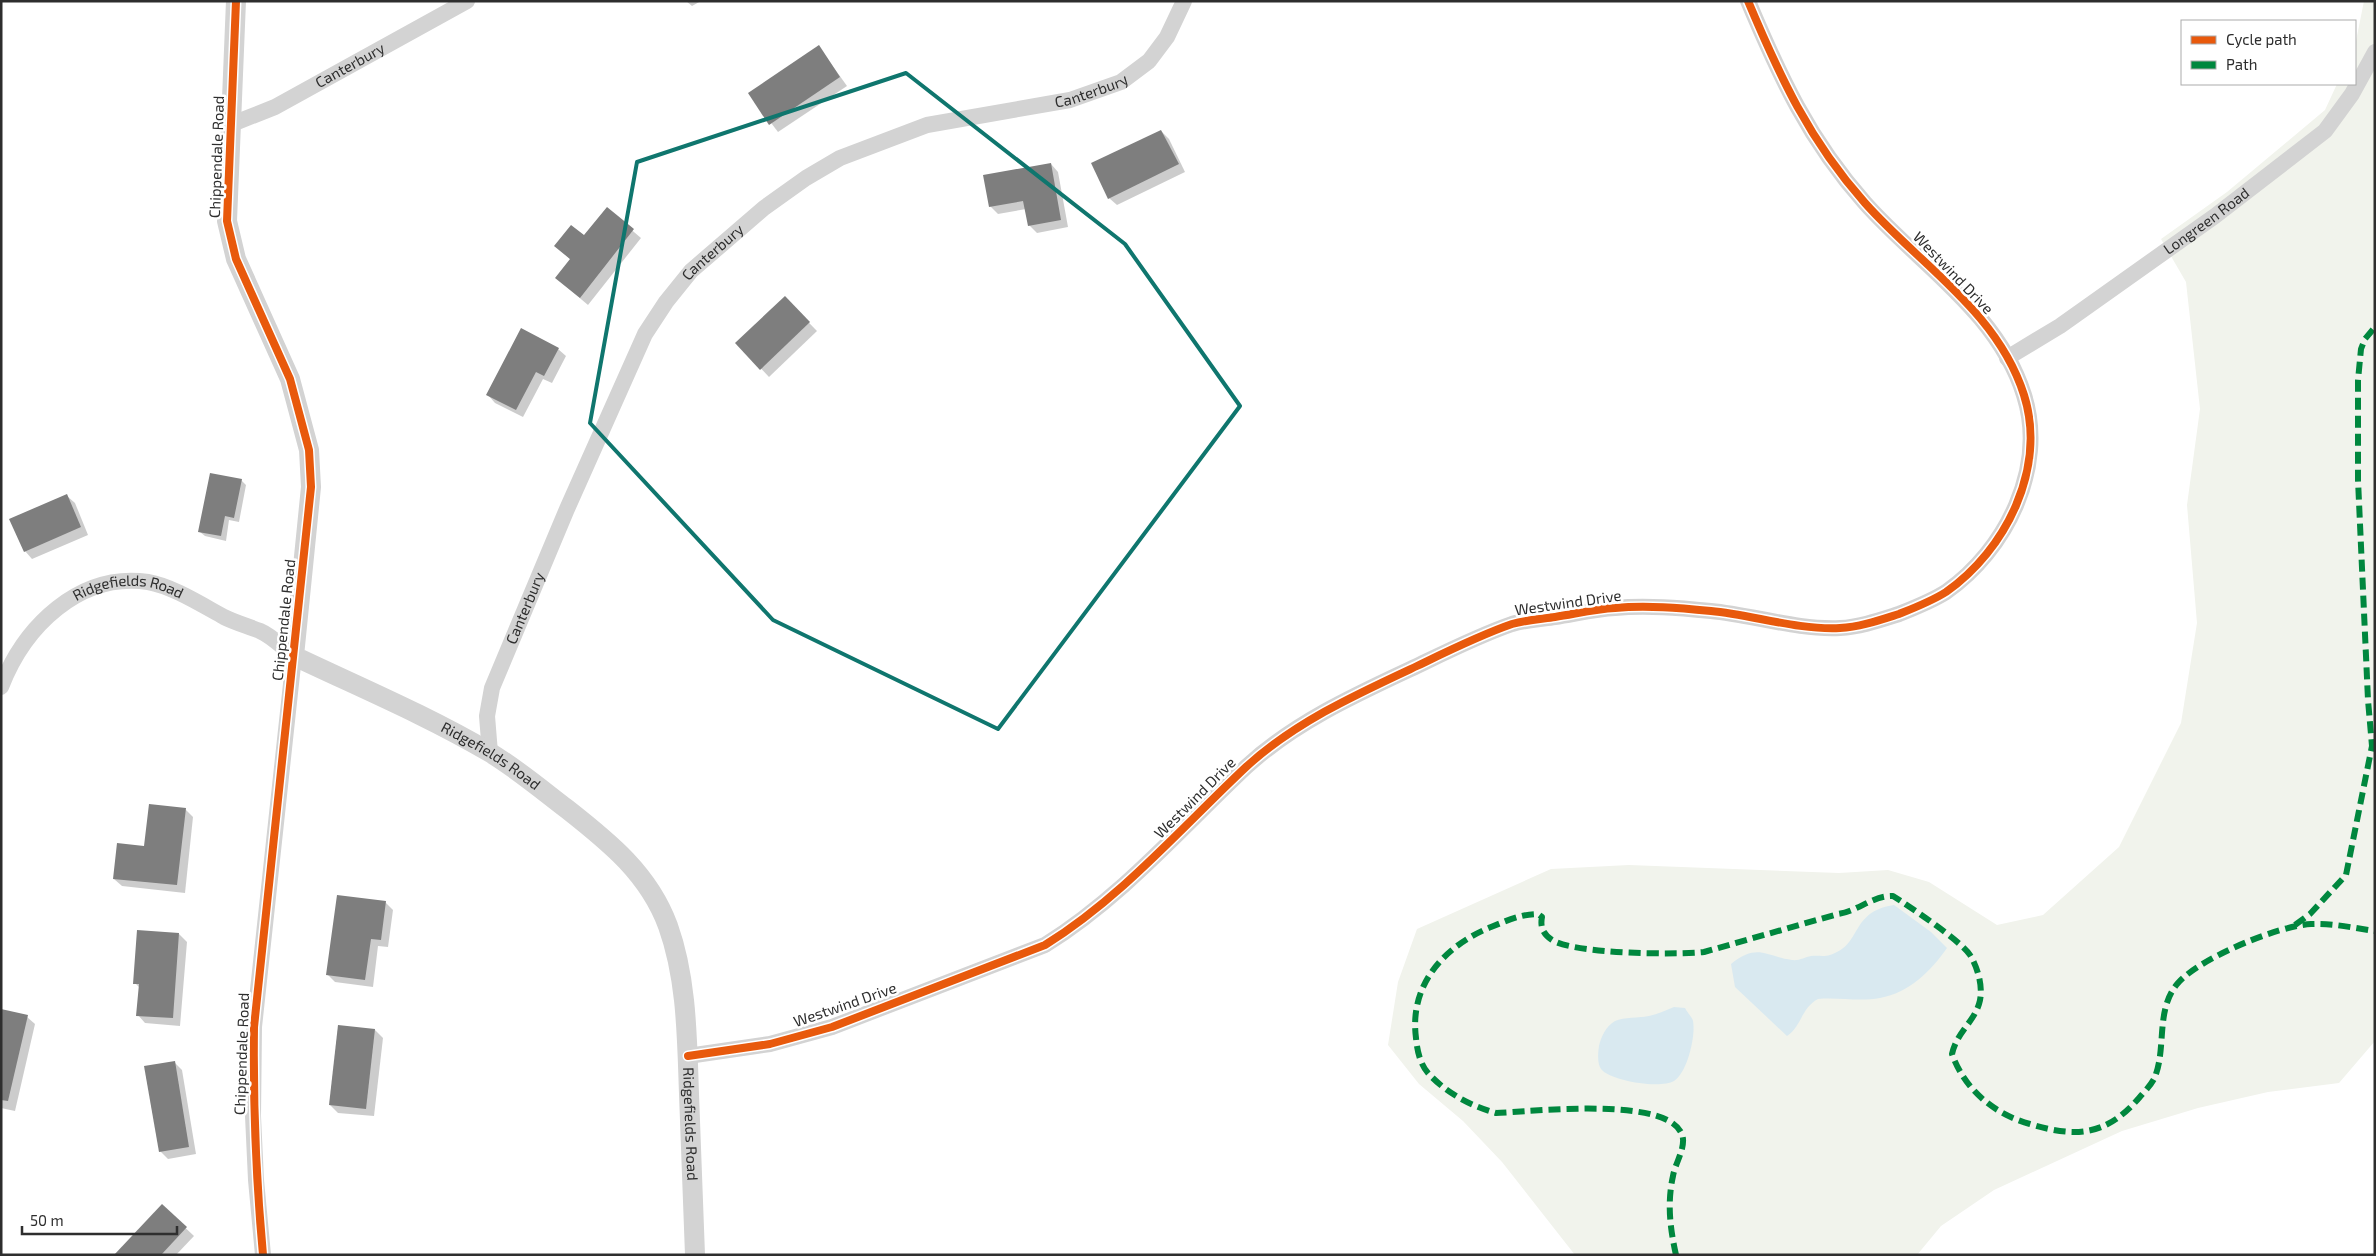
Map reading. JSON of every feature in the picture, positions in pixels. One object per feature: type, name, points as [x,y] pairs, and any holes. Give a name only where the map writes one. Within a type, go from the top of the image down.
[{"type":"street","name":"Chippendale Road","points":[[236,1],[227,221],[236,259],[290,379],[309,450],[310,504],[254,1028],[253,1116],[256,1180],[263,1255]]},
{"type":"street","name":"Canterbury","points":[[232,124],[275,107],[467,1]]},
{"type":"street","name":"Canterbury","points":[[490,753],[487,716],[496,679],[567,509],[645,334],[666,302],[691,271],[764,208],[806,178],[840,158],[927,125],[1070,100],[1121,82],[1149,61],[1166,37],[1184,1]]},
{"type":"street","name":"Westwind Drive","points":[[688,1056],[770,1044],[832,1027],[1045,945],[1076,926],[1127,884],[1248,765],[1290,733],[1347,699],[1452,649],[1514,624],[1615,608],[1713,611],[1807,626],[1840,628],[1875,622],[1912,609],[1944,593],[1973,569],[2009,522],[2021,491],[2030,460],[2029,428],[2024,395],[2007,358],[1981,318],[1942,277],[1865,203],[1834,165],[1803,120],[1776,68],[1748,1]]},
{"type":"street","name":"Longreen Road","points":[[2007,358],[2060,326],[2215,216],[2325,131],[2352,94],[2375,52]]},
{"type":"street","name":"Ridgefields Road","points":[[1,687],[10,664],[32,632],[60,606],[84,590],[117,582],[149,582],[183,596],[232,621],[262,632],[294,656],[411,712],[490,753],[550,796],[617,849],[645,885],[668,926],[682,984],[688,1056],[695,1255]]},
{"type":"highlighted area","points":[[906,73],[1125,244],[1240,406],[998,729],[773,620],[590,423],[637,162]]},
{"type":"shaded area","points":[[2364,1],[2375,1],[2375,1041],[2339,1083],[2268,1092],[2198,1108],[2122,1131],[1994,1190],[1941,1226],[1917,1255],[1575,1255],[1502,1162],[1463,1121],[1419,1084],[1388,1045],[1398,982],[1417,929],[1551,869],[1629,865],[1839,873],[1888,870],[1929,882],[1997,925],[2043,915],[2119,847],[2181,723],[2197,623],[2187,505],[2200,409],[2186,282],[2161,239],[2227,192],[2325,110],[2337,85],[2356,85],[2356,41]]},
{"type":"shaded area","points":[[1894,905],[1931,932],[1947,948],[1934,965],[1910,986],[1880,998],[1857,1000],[1818,999],[1808,1007],[1796,1027],[1787,1036],[1735,987],[1731,964],[1740,958],[1755,952],[1795,960],[1811,956],[1830,955],[1848,944],[1863,921],[1870,914]]},
{"type":"shaded area","points":[[1674,1007],[1685,1008],[1692,1019],[1694,1028],[1690,1054],[1679,1077],[1667,1083],[1647,1084],[1614,1077],[1601,1069],[1598,1061],[1599,1046],[1604,1032],[1612,1023],[1623,1019],[1645,1017]]},
{"type":"building","points":[[819,45],[840,77],[769,125],[748,93]]},
{"type":"building","points":[[1161,130],[1179,164],[1108,199],[1091,163]]},
{"type":"building","points":[[1051,163],[1061,220],[1028,226],[1023,201],[989,207],[983,175]]},
{"type":"building","points":[[607,207],[634,229],[580,298],[555,278],[570,259],[554,246],[571,225],[584,235]]},
{"type":"building","points":[[785,296],[810,322],[760,370],[735,343]]},
{"type":"building","points":[[521,328],[559,348],[544,376],[536,372],[516,410],[486,395]]},
{"type":"building","points":[[210,473],[242,479],[234,518],[225,516],[221,536],[198,532]]},
{"type":"building","points":[[67,494],[81,527],[24,552],[9,519]]},
{"type":"building","points":[[149,804],[186,808],[177,885],[113,879],[117,843],[144,846]]},
{"type":"building","points":[[337,895],[386,901],[381,940],[371,939],[365,980],[326,975]]},
{"type":"building","points":[[137,930],[179,933],[173,1018],[136,1016],[139,984],[133,984]]},
{"type":"building","points":[[1,1009],[28,1015],[8,1101],[1,1100]]},
{"type":"building","points":[[338,1025],[375,1029],[366,1109],[329,1105]]},
{"type":"building","points":[[175,1061],[189,1147],[159,1152],[144,1066]]},
{"type":"building","points":[[162,1204],[187,1227],[161,1255],[114,1255]]},
{"type":"marked path","points":[[2295,925],[2310,914],[2346,875],[2372,746],[2368,700],[2358,480],[2358,380],[2361,349],[2365,339],[2375,327]]},
{"type":"marked path","points":[[1676,1255],[1671,1225],[1670,1196],[1673,1176],[1683,1139],[1675,1125],[1656,1116],[1630,1111],[1568,1109],[1496,1113],[1477,1107],[1459,1098],[1443,1087],[1425,1069],[1419,1057],[1416,1038],[1415,1019],[1418,1001],[1424,985],[1433,970],[1458,945],[1502,922],[1538,914],[1542,917],[1541,924],[1546,935],[1564,945],[1603,951],[1704,952],[1852,910],[1879,898],[1893,896],[1911,907],[1956,941],[1970,955],[1975,966],[1981,992],[1979,1004],[1973,1017],[1957,1040],[1952,1054],[1965,1079],[1982,1099],[2004,1114],[2030,1124],[2076,1132],[2102,1127],[2115,1120],[2127,1111],[2149,1086],[2155,1077],[2159,1063],[2167,1004],[2171,993],[2178,983],[2189,973],[2240,945],[2296,926],[2327,924],[2375,931]]},
{"type":"cycle path","points":[[236,1],[227,221],[236,259],[290,379],[309,450],[311,487],[254,1027],[258,1198],[263,1255]]},
{"type":"cycle path","points":[[688,1056],[770,1044],[832,1027],[1045,945],[1100,906],[1150,861],[1246,767],[1285,736],[1349,698],[1500,628],[1512,624],[1592,610],[1639,607],[1711,611],[1791,625],[1840,628],[1885,619],[1923,604],[1946,592],[1968,574],[1987,554],[2003,530],[2016,505],[2025,478],[2030,451],[2030,423],[2024,395],[2012,365],[1996,339],[1977,314],[1865,203],[1828,156],[1784,82],[1748,1]]}]
